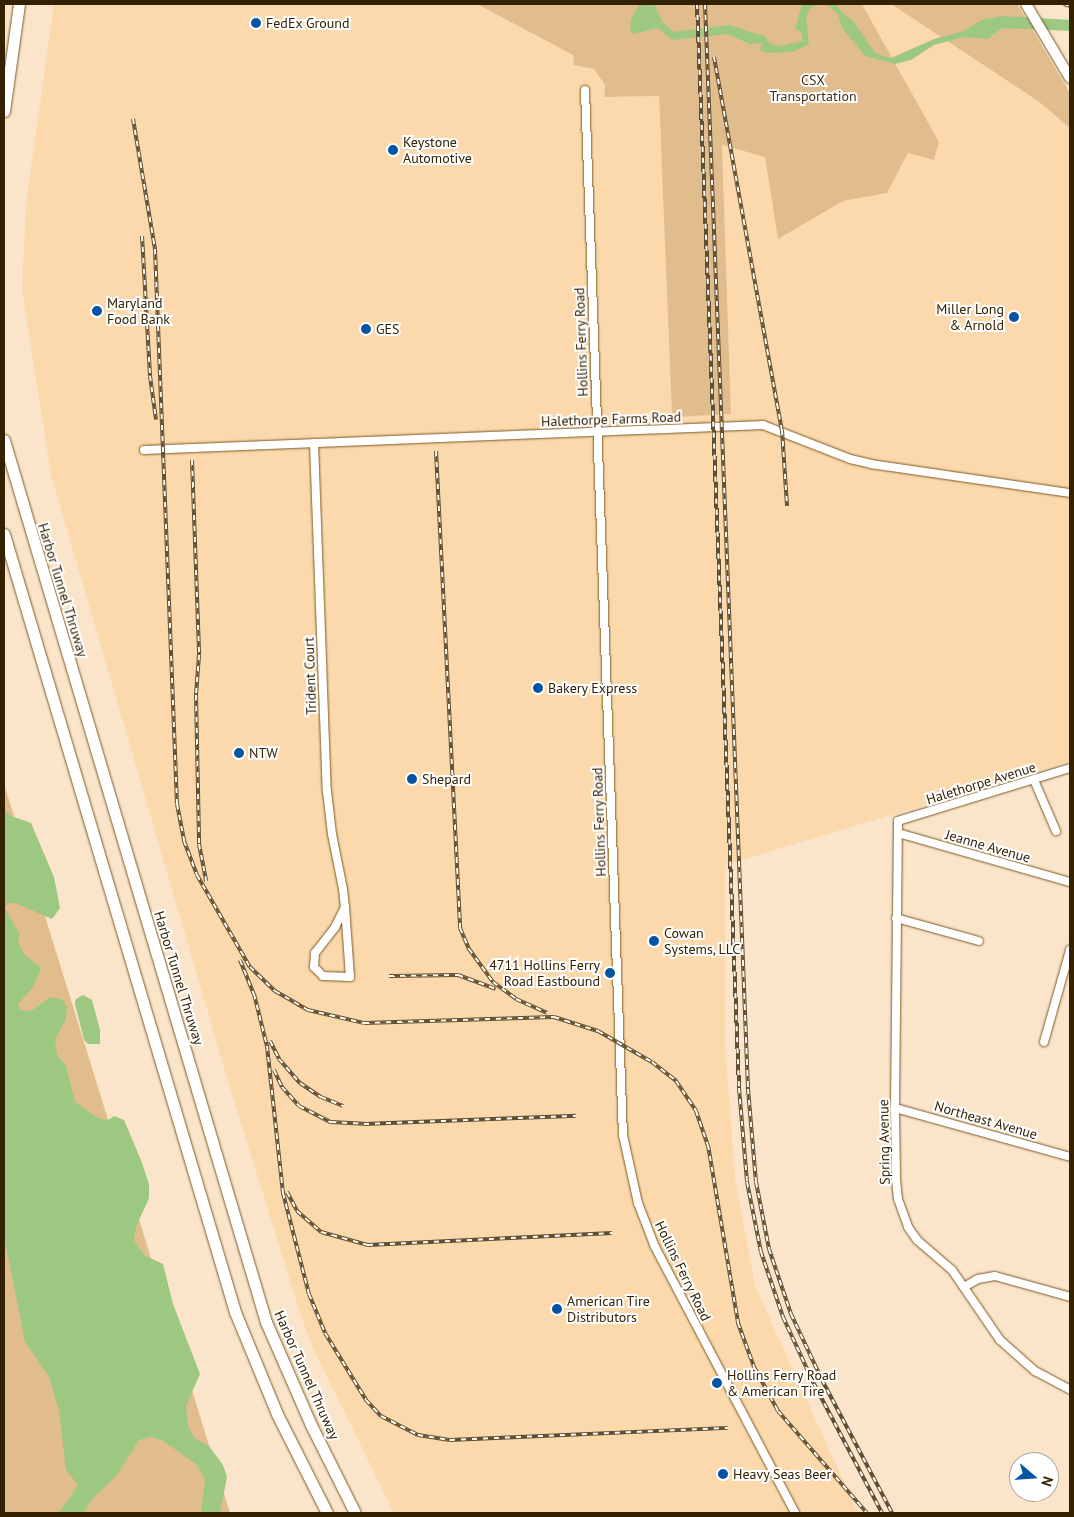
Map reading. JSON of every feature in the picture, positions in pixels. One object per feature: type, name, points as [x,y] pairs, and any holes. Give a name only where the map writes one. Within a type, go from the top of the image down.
[{"type":"highway","points":[[4,111],[19,4]]},
{"type":"highway","name":"Harbor Tunnel Thruway","points":[[4,440],[6,453],[266,1322],[307,1416],[355,1513]]},
{"type":"highway","points":[[4,534],[235,1312],[277,1414],[327,1513]]},
{"type":"main road","points":[[1026,4],[1070,78]]},
{"type":"street","name":"Hollins Ferry Road","points":[[585,90],[623,1135],[638,1203],[654,1247],[795,1513]]},
{"type":"street","name":"Halethorpe Farms Road","points":[[144,450],[763,425],[850,459],[871,464],[1070,493]]},
{"type":"street","name":"Trident Court","points":[[314,444],[327,791],[345,907],[350,977],[323,976],[314,967],[315,953],[335,927],[345,907]]},
{"type":"street","name":"Halethorpe Avenue","points":[[898,821],[1070,768]]},
{"type":"street","points":[[1034,780],[1056,831]]},
{"type":"street","name":"Spring Avenue","points":[[898,821],[895,1108],[896,1180],[903,1214],[917,1240],[941,1257],[1000,1340],[1035,1371],[1070,1390]]},
{"type":"street","name":"Jeanne Avenue","points":[[898,833],[1070,882]]},
{"type":"street","points":[[896,918],[979,941]]},
{"type":"street","points":[[1044,1042],[1070,950]]},
{"type":"street","name":"Northeast Avenue","points":[[895,1108],[1070,1157]]},
{"type":"street","points":[[964,1287],[978,1279],[995,1276],[1070,1297]]},
{"type":"shaded area","points":[[54,4],[477,4],[573,55],[574,65],[594,69],[605,85],[604,97],[659,96],[672,416],[731,413],[722,145],[765,157],[778,239],[843,201],[887,193],[908,153],[934,160],[939,142],[862,4],[891,4],[1038,101],[1070,128],[1070,761],[725,865],[725,1044],[735,1177],[755,1286],[858,1513],[394,1513],[313,1348],[300,1313],[225,1071],[51,475],[22,290],[26,203]]},
{"type":"shaded area","points":[[640,4],[654,4],[662,21],[674,32],[729,25],[764,36],[770,43],[780,46],[803,41],[801,32],[795,29],[802,4],[820,4],[810,8],[806,17],[809,44],[792,52],[767,53],[760,50],[762,43],[750,44],[727,34],[672,40],[658,28],[633,34],[630,30],[631,19]]},
{"type":"shaded area","points":[[820,4],[841,4],[833,5],[853,21],[876,54],[891,58],[934,39],[964,31],[981,20],[1002,16],[1070,20],[1070,31],[1002,28],[988,39],[964,37],[934,45],[911,60],[895,64],[865,56],[842,28],[838,14],[827,5]]},
{"type":"shaded area","points":[[4,809],[11,816],[31,823],[54,877],[60,908],[52,919],[15,903],[7,903],[5,908],[20,935],[18,942],[24,954],[41,968],[33,987],[18,1004],[20,1010],[31,1011],[50,997],[63,1000],[67,1007],[66,1019],[55,1040],[57,1055],[66,1065],[75,1102],[98,1118],[108,1120],[114,1116],[124,1120],[141,1160],[149,1184],[149,1198],[136,1227],[134,1240],[144,1255],[163,1264],[173,1304],[200,1374],[186,1406],[188,1425],[194,1438],[209,1446],[223,1465],[227,1477],[220,1513],[201,1513],[205,1479],[197,1465],[162,1440],[150,1437],[139,1440],[117,1475],[93,1498],[83,1513],[59,1513],[78,1485],[66,1470],[59,1410],[49,1377],[25,1342],[4,1236]]},
{"type":"shaded area","points":[[83,995],[92,1000],[100,1030],[100,1044],[88,1044],[84,1040],[75,1004],[76,999]]},
{"type":"green space","name":"CSX Transportation","points":[[477,4],[862,4],[939,142],[934,160],[908,153],[887,193],[843,201],[778,239],[765,157],[722,145],[731,414],[672,417],[659,96],[604,97],[605,85],[594,69],[574,65],[573,55]]},
{"type":"green space","points":[[891,4],[1017,4],[1070,93],[1070,128],[1038,101]]},
{"type":"green space","points":[[4,784],[230,1513],[4,1513]]},
{"type":"waterway","points":[[835,4],[842,17]]},
{"type":"railway","points":[[697,4],[739,1088],[747,1182],[761,1252],[783,1317],[814,1384],[882,1513]]},
{"type":"railway","points":[[705,4],[748,1089],[756,1182],[769,1249],[791,1314],[822,1380],[892,1513]]},
{"type":"railway","points":[[1064,4],[1070,6]]},
{"type":"railway","points":[[714,57],[782,430],[787,506]]},
{"type":"railway","points":[[133,119],[155,249],[177,804],[184,841],[197,875],[250,967],[275,991],[308,1010],[364,1023],[554,1017],[598,1031],[652,1062],[676,1081],[696,1111],[708,1145],[738,1323],[754,1367],[778,1411],[867,1513]]},
{"type":"railway","points":[[142,236],[150,376],[156,420]]},
{"type":"railway","points":[[436,451],[460,928],[469,949],[493,982],[516,999],[547,1013]]},
{"type":"railway","points":[[192,460],[199,655],[196,695],[199,844],[206,881]]},
{"type":"railway","points":[[240,960],[254,994],[267,1046],[283,1193],[309,1294],[325,1333],[366,1400],[381,1416],[418,1435],[450,1440],[728,1428]]},
{"type":"railway","points":[[389,976],[458,975],[496,989]]},
{"type":"railway","points":[[270,1041],[279,1059],[300,1083],[321,1097],[343,1106]]},
{"type":"railway","points":[[274,1070],[282,1087],[299,1106],[331,1122],[364,1124],[576,1116]]},
{"type":"railway","points":[[287,1192],[297,1211],[321,1232],[368,1245],[612,1233]]},
{"type":"place","name":"FedEx Ground","points":[[256,23]]},
{"type":"place","name":"Keystone Automotive","points":[[393,150]]},
{"type":"place","name":"Maryland Food Bank","points":[[97,311]]},
{"type":"place","name":"Miller Long & Arnold","points":[[1014,317]]},
{"type":"place","name":"GES","points":[[366,329]]},
{"type":"place","name":"Bakery Express","points":[[538,688]]},
{"type":"place","name":"NTW","points":[[239,753]]},
{"type":"place","name":"Shepard","points":[[412,779]]},
{"type":"place","name":"Cowan Systems, LLC","points":[[654,941]]},
{"type":"place","name":"4711 Hollins Ferry Road Eastbound","points":[[610,973]]},
{"type":"place","name":"American Tire Distributors","points":[[557,1309]]},
{"type":"place","name":"Hollins Ferry Road & American Tire","points":[[717,1383]]},
{"type":"place","name":"Heavy Seas Beer","points":[[723,1474]]}]
